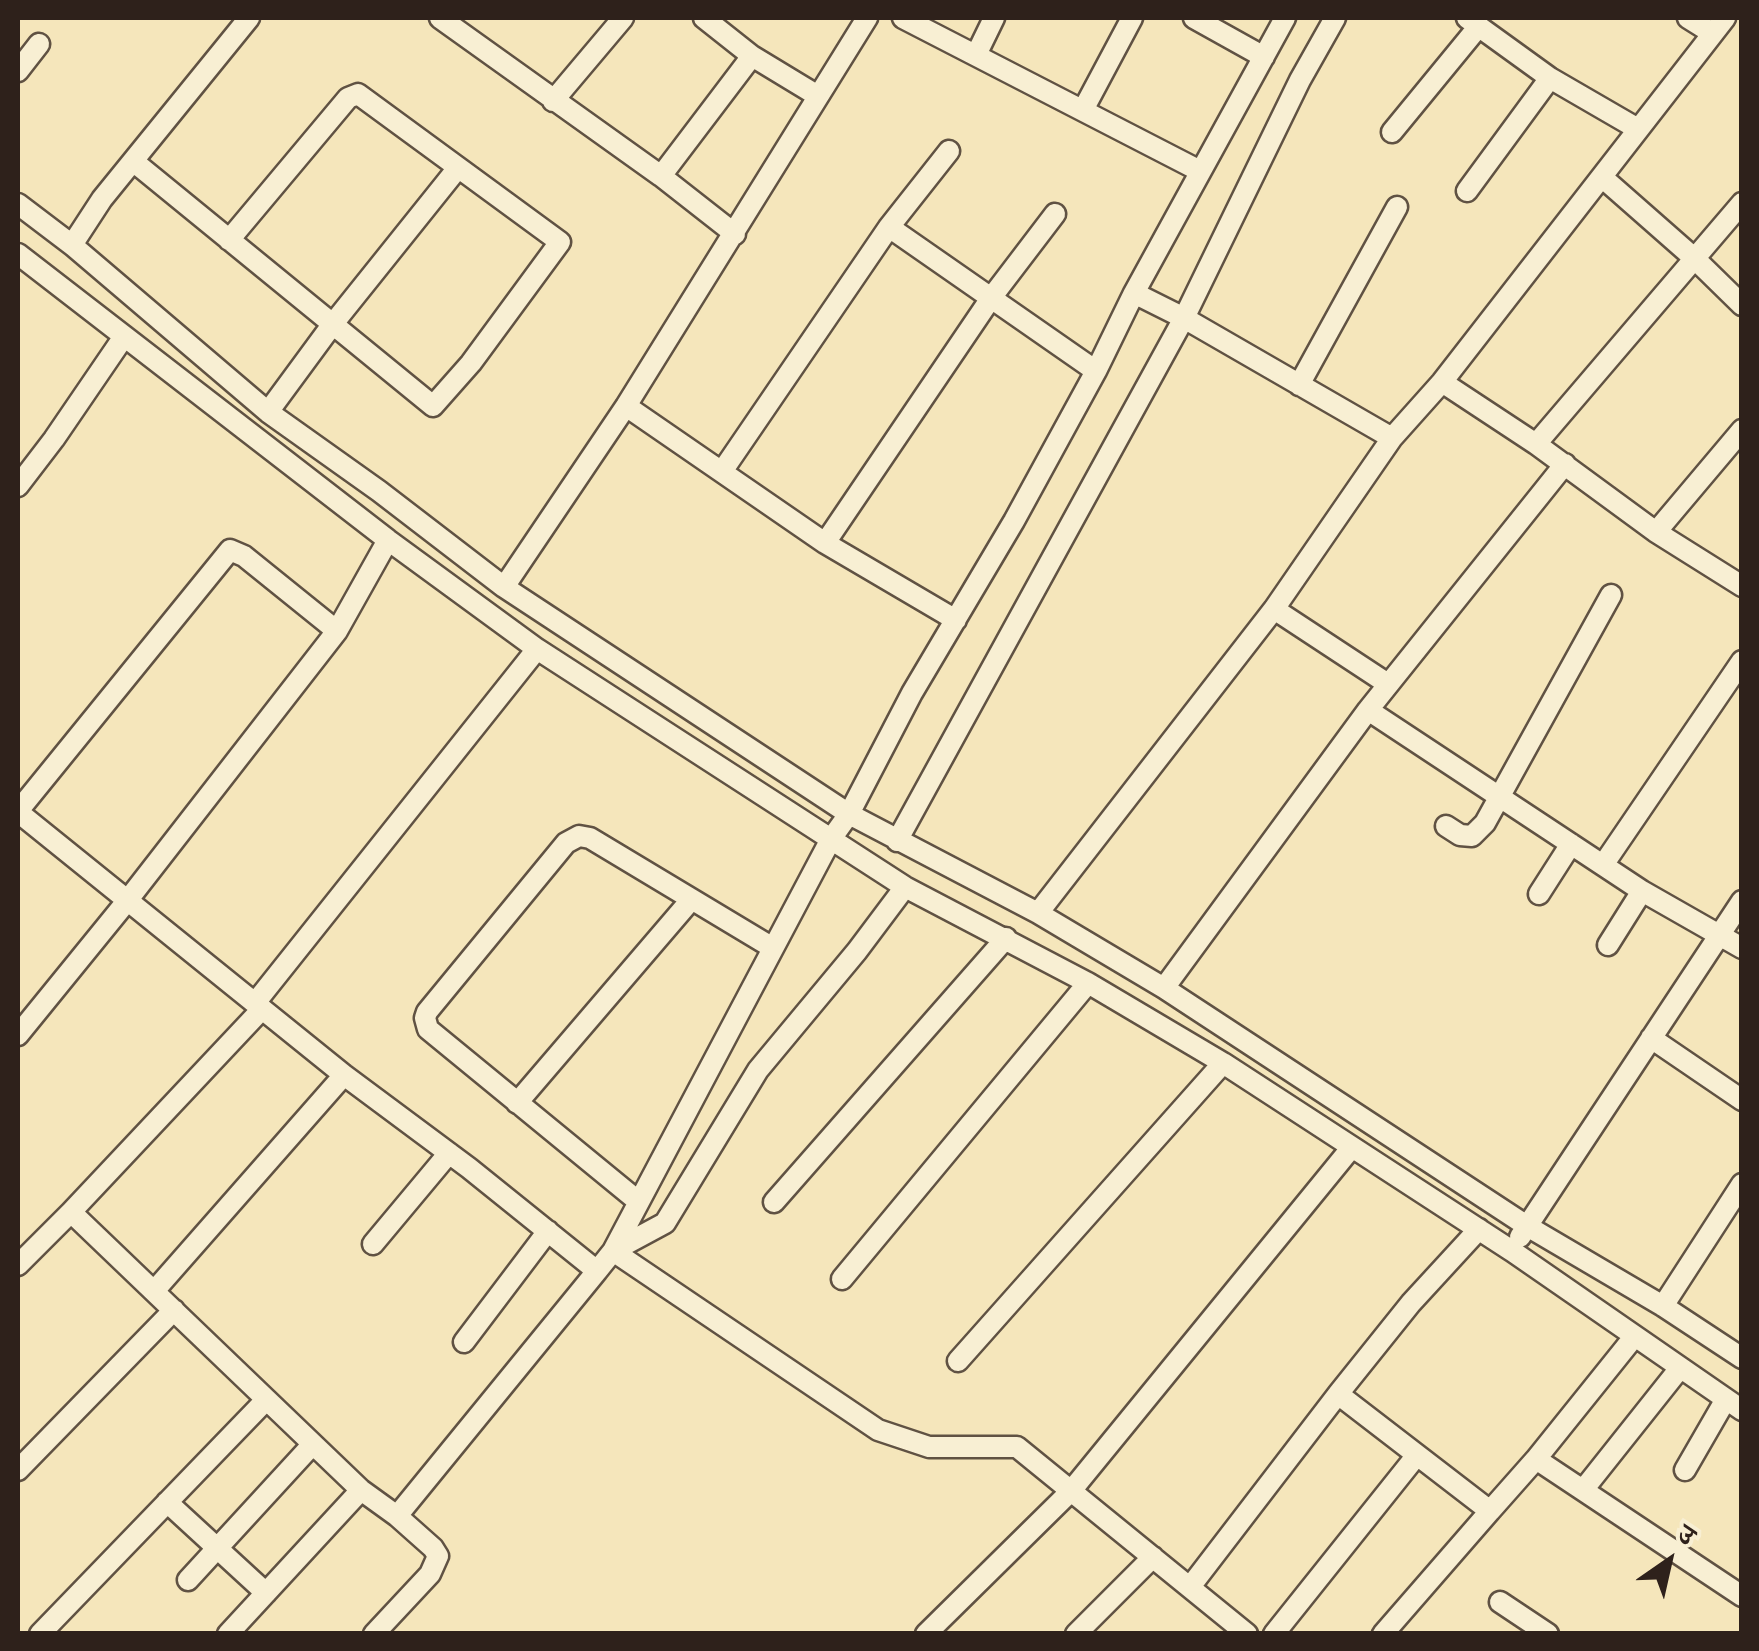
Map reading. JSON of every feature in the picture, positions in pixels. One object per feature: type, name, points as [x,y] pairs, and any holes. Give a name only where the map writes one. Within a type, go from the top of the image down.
[{"type":"street","points":[[72,245],[102,199],[249,18]]},
{"type":"street","points":[[552,100],[623,18]]},
{"type":"street","points":[[704,18],[728,25],[752,56],[818,96]]},
{"type":"street","points":[[504,587],[626,406],[867,18]]},
{"type":"street","points":[[903,18],[1200,172]]},
{"type":"street","points":[[976,54],[994,18]]},
{"type":"street","points":[[1082,110],[1132,18]]},
{"type":"street","points":[[1194,18],[1264,56]]},
{"type":"street","points":[[397,1516],[613,1251],[831,838],[1096,372],[1134,293],[1286,18]]},
{"type":"street","points":[[897,841],[1184,318],[1300,80],[1335,18]]},
{"type":"street","points":[[1038,913],[1274,609],[1392,438],[1442,382],[1719,26],[1688,18]]},
{"type":"street","points":[[452,21],[735,234]]},
{"type":"street","points":[[1392,132],[1472,22],[1550,78],[1638,128]]},
{"type":"street","points":[[18,72],[39,44]]},
{"type":"street","points":[[661,176],[752,56]]},
{"type":"street","points":[[1466,192],[1550,78]]},
{"type":"street","points":[[133,161],[332,325],[432,406],[471,363],[560,242],[358,94],[348,98],[229,240]]},
{"type":"street","points":[[723,470],[889,227],[950,151]]},
{"type":"street","points":[[268,412],[457,169]]},
{"type":"street","points":[[1602,178],[1742,305]]},
{"type":"street","points":[[1536,444],[1742,203]]},
{"type":"street","points":[[18,204],[72,245],[268,412],[504,587],[848,814],[1038,913],[1164,988],[1527,1226],[1740,1355]]},
{"type":"street","points":[[1300,385],[1396,206]]},
{"type":"street","points":[[825,542],[991,298],[1055,214]]},
{"type":"street","points":[[889,227],[1096,372]]},
{"type":"street","points":[[18,254],[388,540],[537,648],[904,886],[1006,938],[1223,1063],[1512,1251],[1734,1404],[1685,1470]]},
{"type":"street","points":[[1134,293],[1392,438]]},
{"type":"street","points":[[18,486],[123,338]]},
{"type":"street","points":[[1442,382],[1565,464],[1656,532],[1742,586]]},
{"type":"street","points":[[626,406],[825,542],[956,620]]},
{"type":"street","points":[[1656,532],[1742,430]]},
{"type":"street","points":[[1164,988],[1368,710],[1565,464]]},
{"type":"street","points":[[18,1036],[337,631],[388,540]]},
{"type":"street","points":[[337,631],[244,556],[230,550],[18,812],[344,1075],[597,1271]]},
{"type":"street","points":[[1446,826],[1460,835],[1472,836],[1485,822],[1612,595]]},
{"type":"street","points":[[1274,609],[1388,684]]},
{"type":"street","points":[[18,1265],[258,1006],[537,648]]},
{"type":"street","points":[[1603,865],[1742,661]]},
{"type":"street","points":[[1368,710],[1642,891],[1742,948]]},
{"type":"street","points":[[639,1202],[428,1029],[425,1018],[566,842],[580,836],[590,838],[773,948]]},
{"type":"street","points":[[1540,894],[1571,844]]},
{"type":"street","points":[[613,1251],[665,1223],[758,1070],[857,951],[904,886]]},
{"type":"street","points":[[1608,945],[1642,891]]},
{"type":"street","points":[[1512,1251],[1742,900]]},
{"type":"street","points":[[517,1103],[690,901]]},
{"type":"street","points":[[774,1202],[1006,938]]},
{"type":"street","points":[[842,1279],[1088,984]]},
{"type":"street","points":[[1651,1038],[1742,1100]]},
{"type":"street","points":[[958,1362],[1223,1063]]},
{"type":"street","points":[[155,1290],[344,1075]]},
{"type":"street","points":[[926,1634],[1071,1492],[1352,1147]]},
{"type":"street","points":[[373,1244],[449,1153]]},
{"type":"street","points":[[1662,1306],[1742,1184]]},
{"type":"street","points":[[71,1212],[265,1401],[361,1490],[433,1548],[438,1556],[430,1574],[374,1634]]},
{"type":"street","points":[[1190,1587],[1411,1303],[1479,1230]]},
{"type":"street","points":[[464,1342],[548,1232]]},
{"type":"street","points":[[613,1251],[878,1430],[929,1446],[1017,1447],[1190,1587],[1236,1630]]},
{"type":"street","points":[[18,1470],[174,1310]]},
{"type":"street","points":[[1383,1634],[1536,1459],[1634,1337]]},
{"type":"street","points":[[1583,1490],[1680,1368]]},
{"type":"street","points":[[1338,1394],[1490,1511]]},
{"type":"street","points":[[40,1634],[265,1401]]},
{"type":"street","points":[[188,1580],[312,1444]]},
{"type":"street","points":[[1274,1634],[1416,1455]]},
{"type":"street","points":[[1536,1459],[1742,1596]]},
{"type":"street","points":[[228,1634],[361,1490]]},
{"type":"street","points":[[167,1502],[266,1593]]},
{"type":"street","points":[[1076,1634],[1153,1558]]},
{"type":"street","points":[[1500,1602],[1548,1634]]}]
